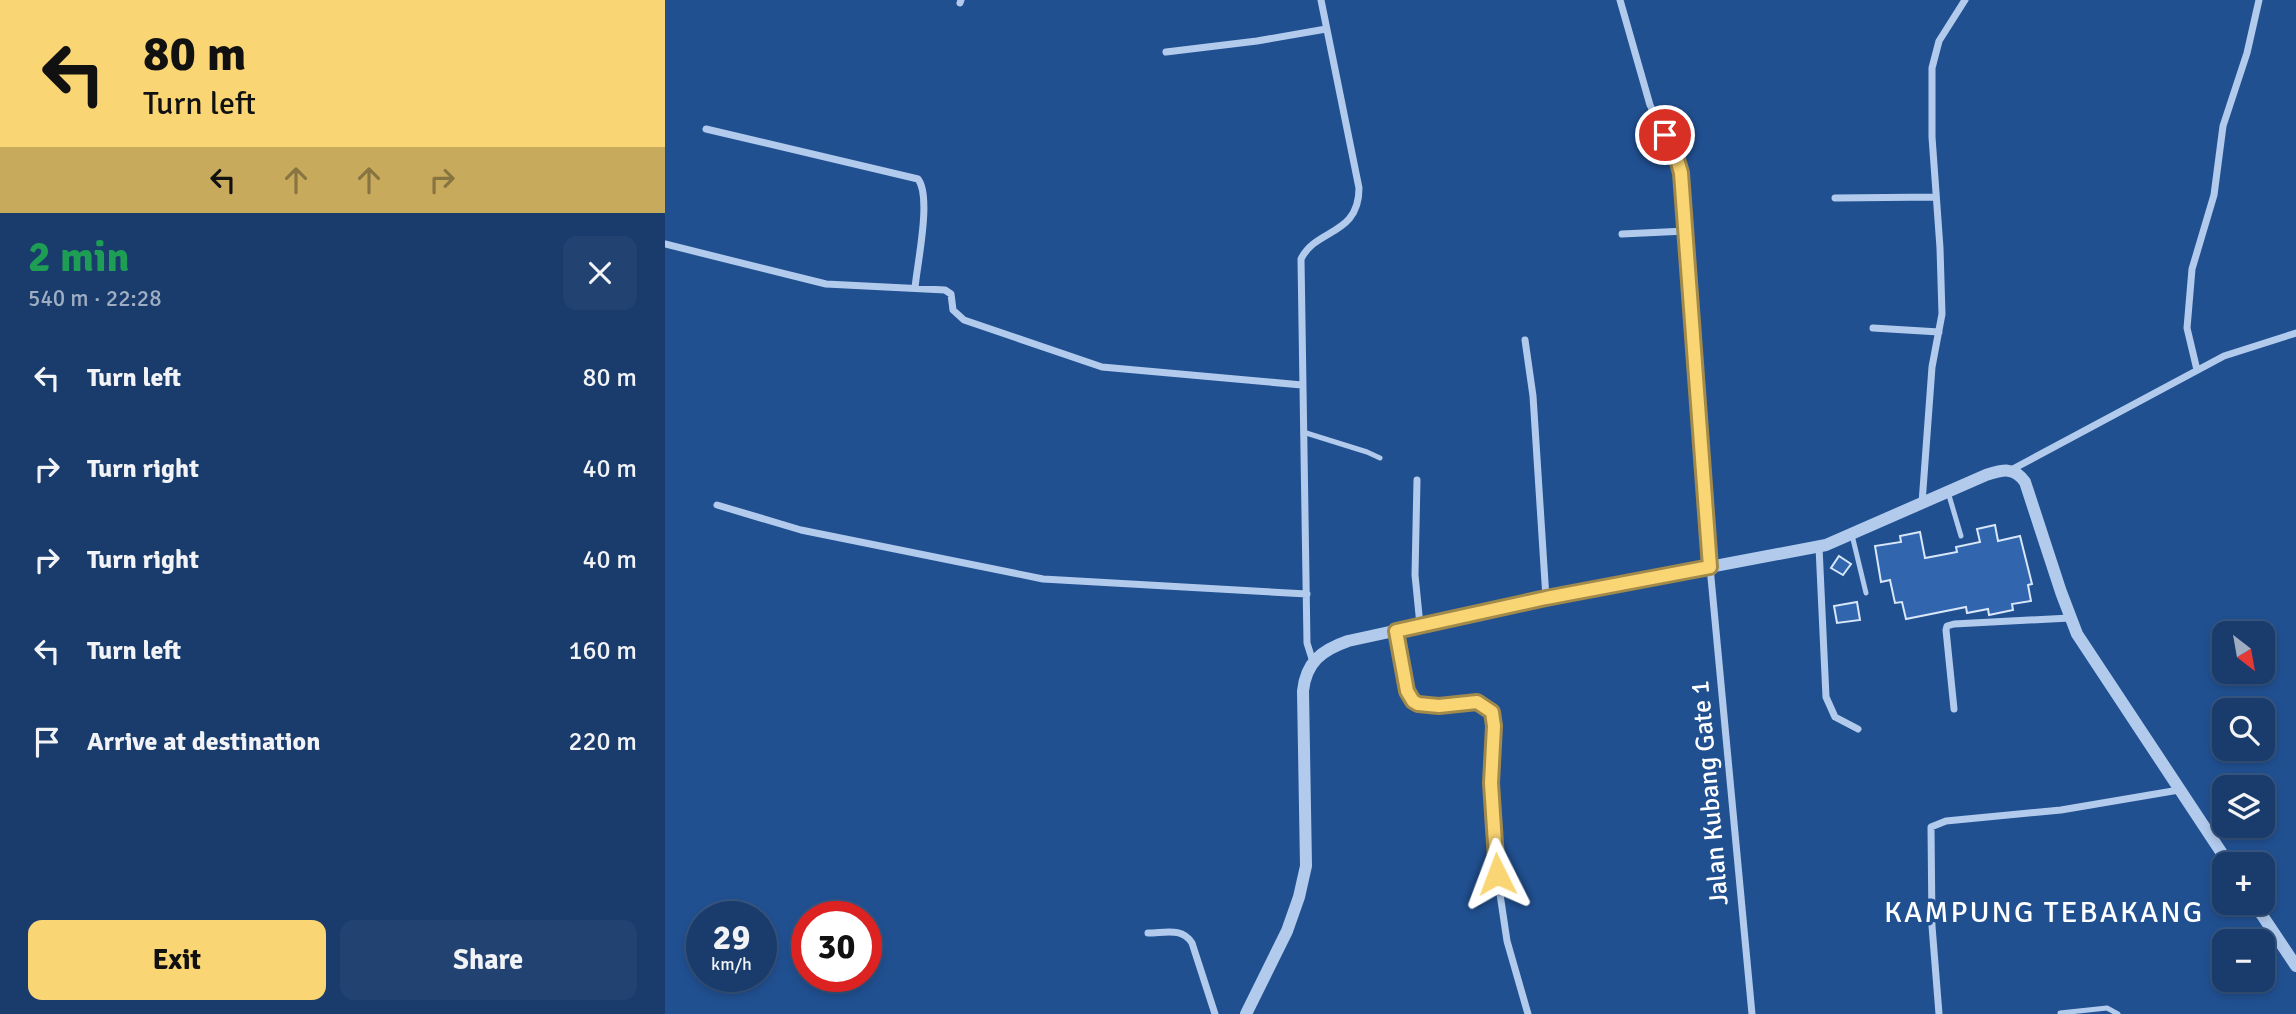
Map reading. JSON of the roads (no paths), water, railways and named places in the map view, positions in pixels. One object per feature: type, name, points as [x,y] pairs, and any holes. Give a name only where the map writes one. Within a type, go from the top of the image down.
[{"type":"street","points":[[1313,662],[1307,643],[1301,259],[1310,247],[1347,221],[1359,201],[1359,188],[1321,0]]},
{"type":"street","name":"Jalan Kubang Gate 1","points":[[1620,0],[1650,106],[1680,163],[1710,567],[1752,1014]]},
{"type":"street","points":[[1922,503],[1932,368],[1939,332],[1942,289],[1932,68],[1938,41],[1965,0]]},
{"type":"street","points":[[2197,370],[2187,328],[2192,269],[2214,195],[2223,126],[2247,53],[2259,0]]},
{"type":"street","points":[[1167,52],[1326,29]]},
{"type":"street","points":[[706,129],[918,179],[922,186],[924,202],[915,288]]},
{"type":"street","points":[[1835,198],[1936,197]]},
{"type":"street","points":[[1622,234],[1686,231]]},
{"type":"street","points":[[665,244],[826,284],[949,292],[953,310],[964,320],[1094,366],[1302,385]]},
{"type":"street","points":[[1873,328],[1939,332]]},
{"type":"street","points":[[1246,1014],[1287,931],[1299,897],[1305,866],[1303,698],[1306,672],[1313,662],[1336,645],[1546,598],[1819,547],[1986,475],[2010,470],[2197,370],[2240,350],[2296,333]]},
{"type":"street","points":[[1525,340],[1533,396],[1546,598]]},
{"type":"street","points":[[2010,470],[2025,482],[2070,618],[2087,652],[2221,852]]},
{"type":"street","points":[[1417,480],[1415,575],[1420,625]]},
{"type":"street","points":[[717,505],[801,530],[1043,579],[1307,594]]},
{"type":"street","points":[[1819,547],[1826,697],[1835,717],[1858,729]]},
{"type":"street","points":[[1954,709],[1947,626],[2070,618]]},
{"type":"street","points":[[1396,631],[1407,691],[1413,701],[1439,706],[1477,702],[1492,712],[1494,726],[1491,783],[1497,874],[1507,941],[1528,1014]]},
{"type":"street","points":[[1939,1014],[1933,926],[1931,827],[1937,822],[2061,810],[2179,790]]},
{"type":"street","points":[[2262,915],[2296,966]]},
{"type":"street","points":[[1149,933],[1177,932],[1187,936],[1192,943],[1215,1014]]},
{"type":"lane","points":[[1303,432],[1380,458]]},
{"type":"lane","points":[[1948,492],[1961,536]]},
{"type":"lane","points":[[1852,534],[1866,593]]},
{"type":"lane","points":[[2060,1013],[2107,1008],[2118,1014]]},
{"type":"district","name":"KAMPUNG TEBAKANG","points":[[2044,912]]}]
